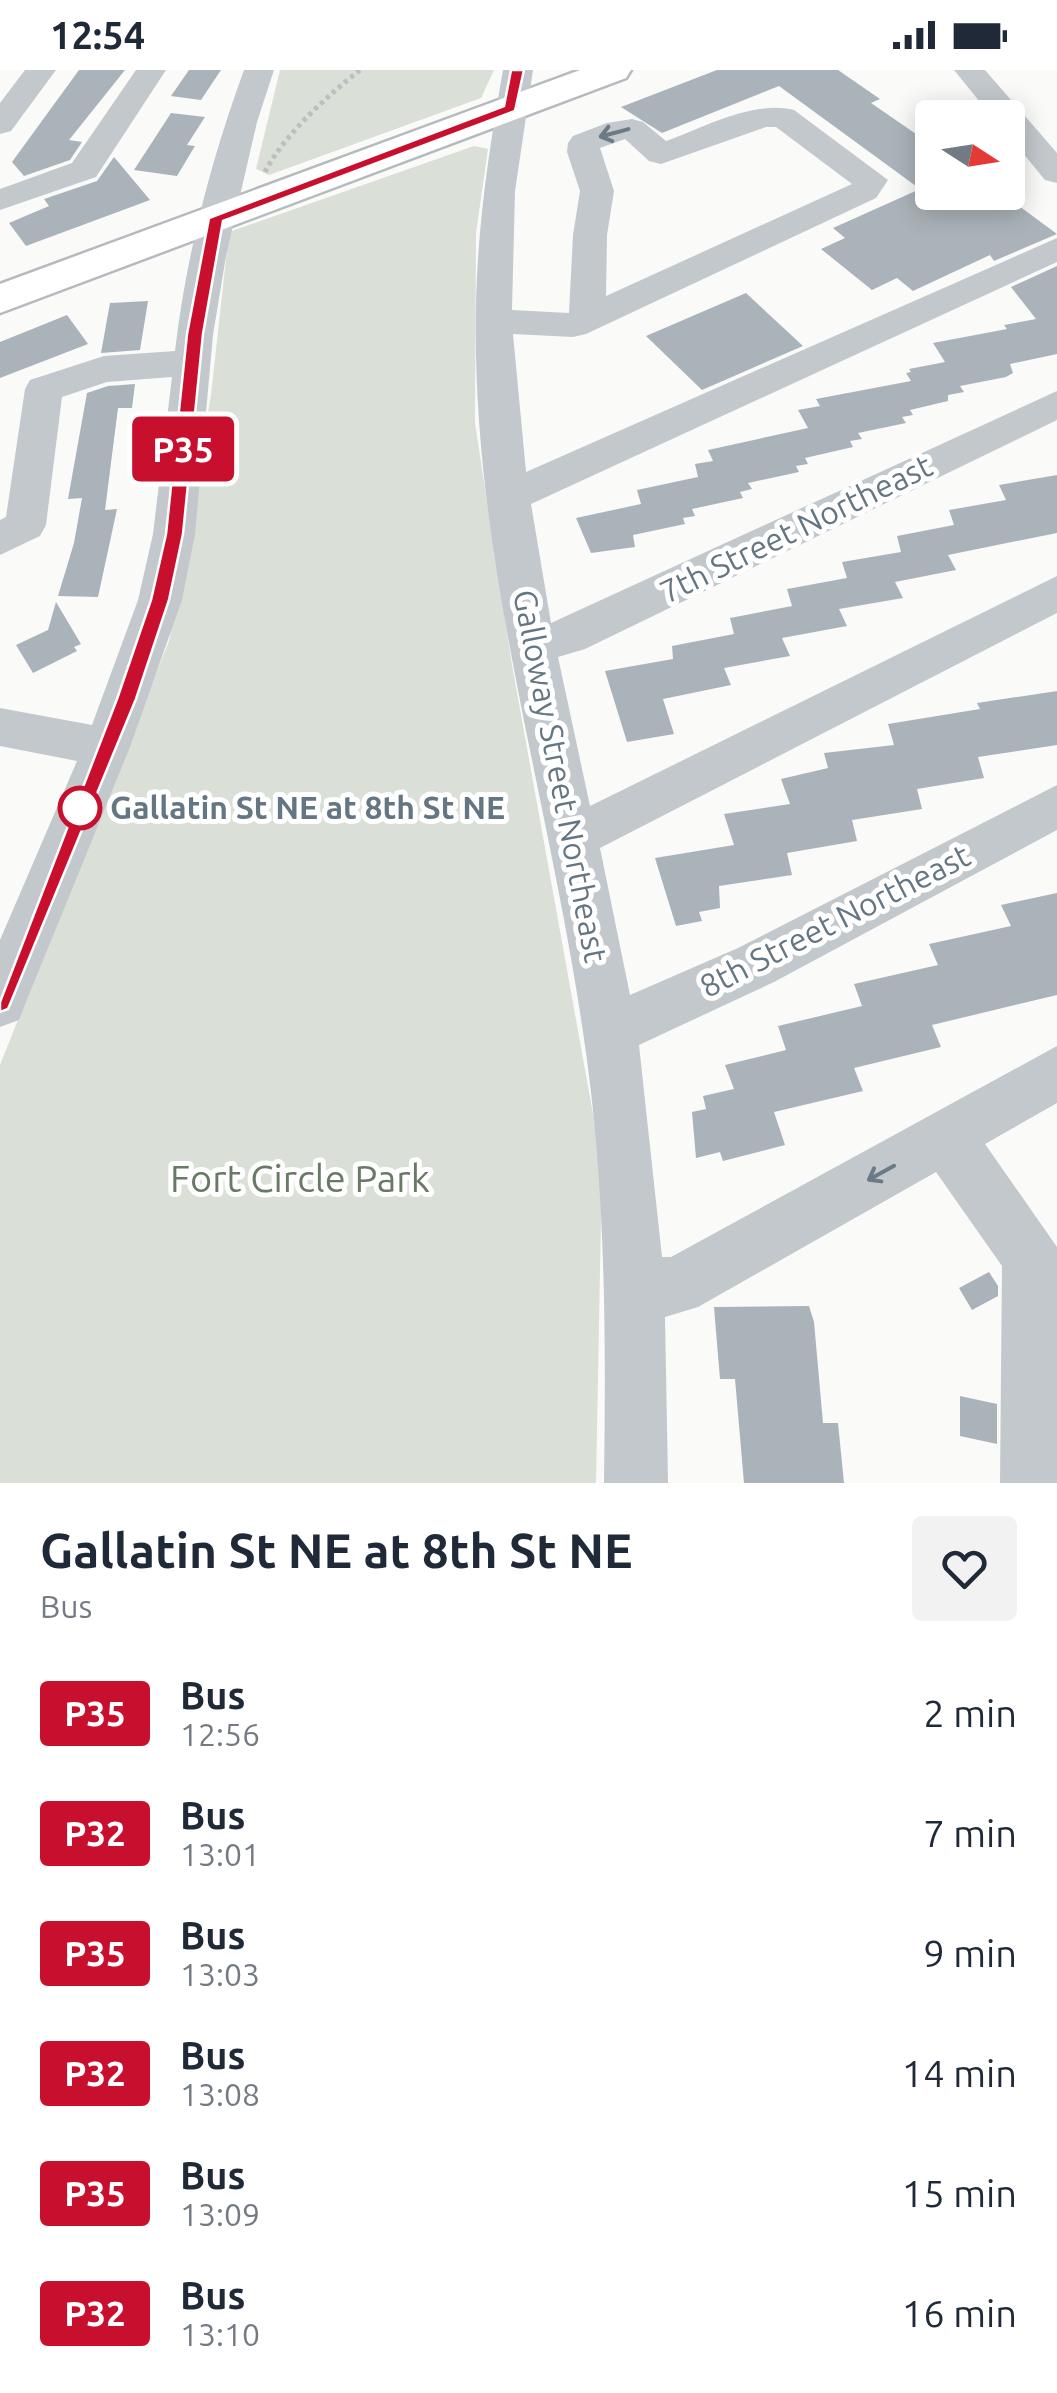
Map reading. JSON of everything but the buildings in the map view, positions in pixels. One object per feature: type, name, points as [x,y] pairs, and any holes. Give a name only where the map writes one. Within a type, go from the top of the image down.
[{"type":"main road","points":[[3,293],[216,218],[514,89],[613,70]]},
{"type":"street","points":[[0,124],[40,70]]},
{"type":"street","points":[[0,200],[84,170],[151,70]]},
{"type":"street","points":[[5,979],[107,747],[145,648],[170,560],[192,363],[216,218],[259,70]]},
{"type":"street","points":[[969,70],[1057,173]]},
{"type":"street","name":"Galloway Street Northeast","points":[[514,89],[498,189],[495,321],[500,437],[533,646],[610,1031],[623,1127],[632,1289],[636,1483]]},
{"type":"street","points":[[495,321],[573,325],[864,191],[870,180],[782,117],[762,117],[662,154],[632,129],[584,143],[583,152],[597,191],[590,235],[587,318]]},
{"type":"street","points":[[509,497],[1057,249]]},
{"type":"street","points":[[0,539],[25,525],[44,389],[104,369],[192,363]]},
{"type":"street","name":"7th Street Northeast","points":[[533,646],[569,636],[1057,404]]},
{"type":"street","points":[[573,838],[1057,593]]},
{"type":"street","points":[[0,727],[107,747]]},
{"type":"street","name":"8th Street Northeast","points":[[610,1031],[756,965],[1057,806]]},
{"type":"street","points":[[632,1289],[678,1286],[1057,1072]]},
{"type":"street","points":[[946,1137],[1032,1258],[1032,1483]]},
{"type":"path","points":[[262,177],[272,158],[309,119],[314,106],[360,70]]},
{"type":"green space","points":[[280,70],[494,70],[481,98],[269,175],[256,169]]},
{"type":"green space","name":"Fort Circle Park","points":[[474,146],[488,149],[476,233],[475,423],[512,665],[602,1164],[596,1483],[0,1483],[0,1065],[169,641],[211,395],[229,232]]},
{"type":"bus line","name":"P35","points":[[0,1002],[126,699],[160,600],[174,534],[195,334],[216,218],[510,108],[518,70]]},
{"type":"place","name":"Gallatin St NE at 8th St NE","points":[[80,808]]}]
